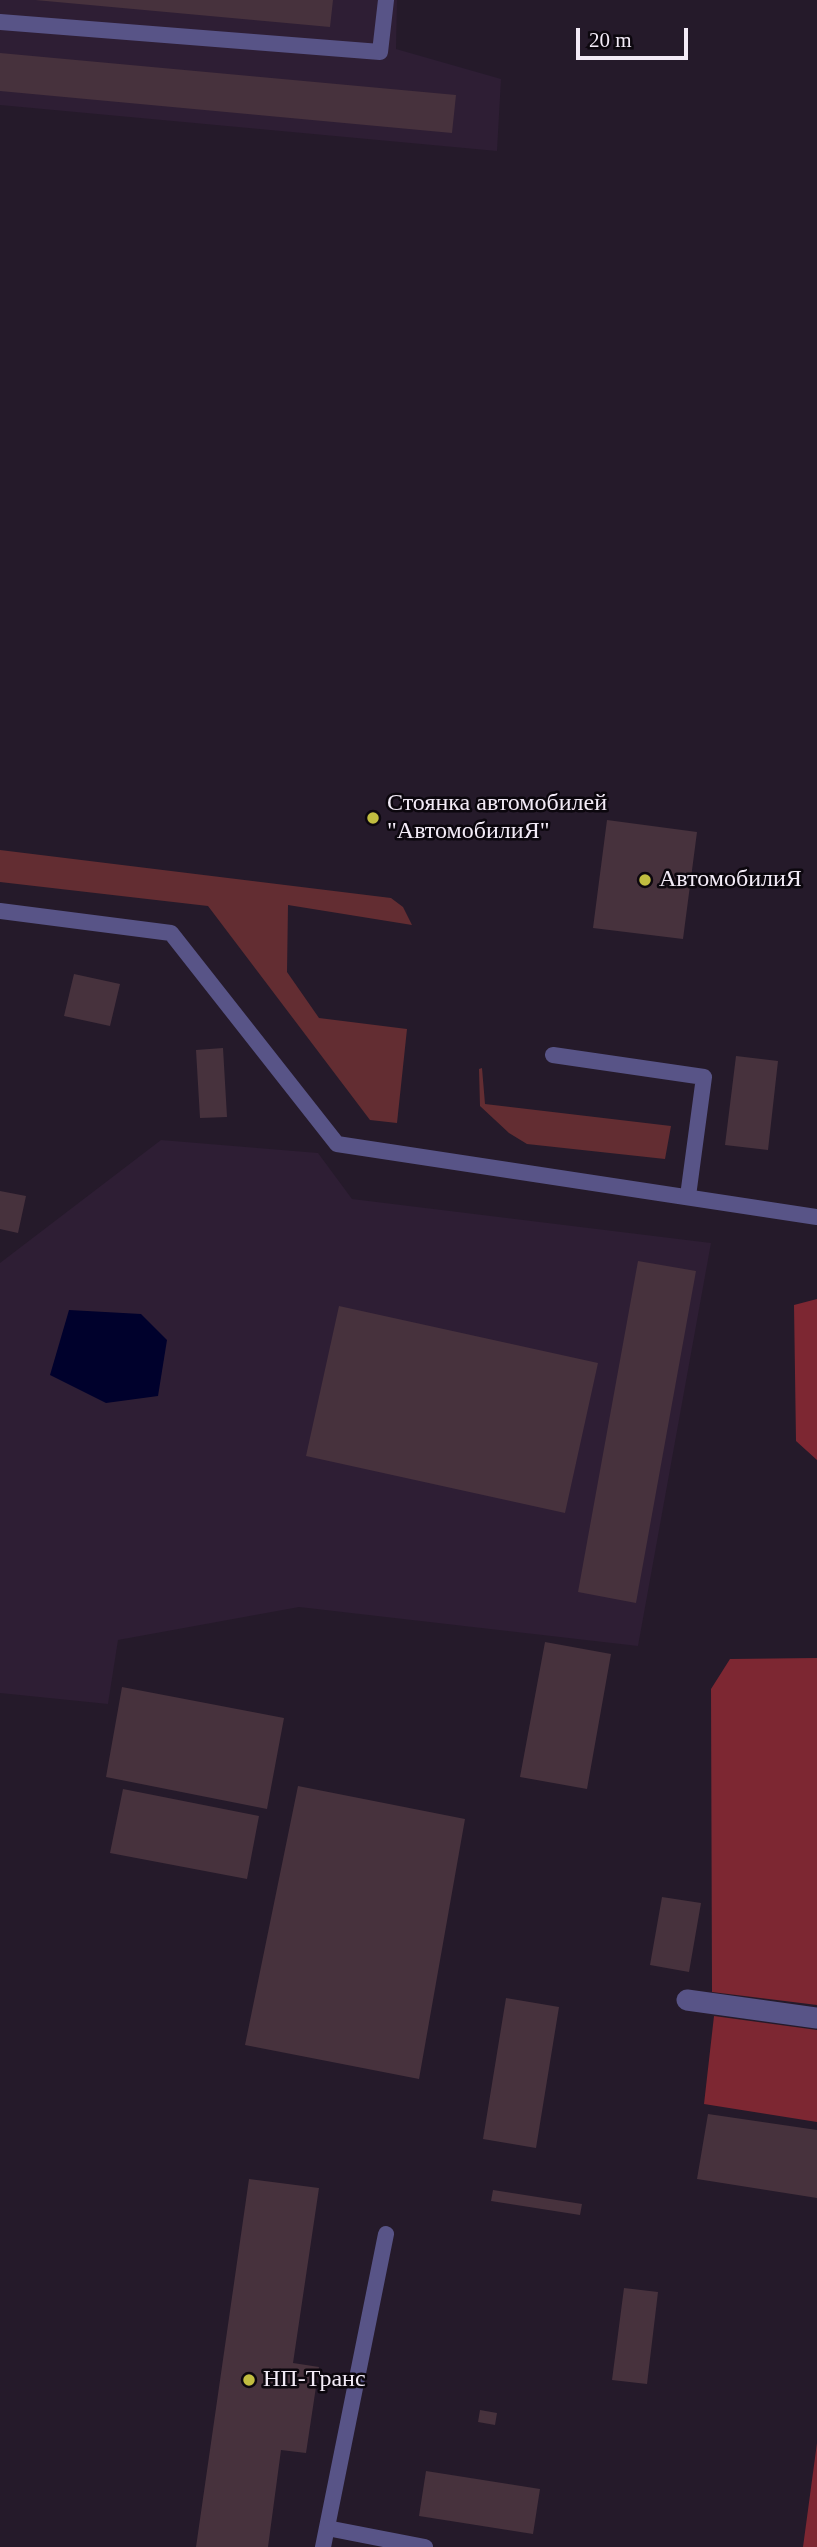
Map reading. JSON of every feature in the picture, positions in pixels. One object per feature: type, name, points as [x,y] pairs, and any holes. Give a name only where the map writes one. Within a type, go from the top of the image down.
[{"type":"street","points":[[687,2000],[817,2018]]},
{"type":"lane","points":[[0,22],[380,52],[386,0]]},
{"type":"lane","points":[[0,911],[171,933],[337,1144],[688,1195],[817,1217]]},
{"type":"lane","points":[[553,1055],[704,1077],[688,1195]]},
{"type":"lane","points":[[323,2547],[386,2234]]},
{"type":"lane","points":[[327,2528],[425,2547]]},
{"type":"shaded area","points":[[0,0],[397,0],[396,49],[501,79],[497,151],[0,105]]},
{"type":"shaded area","points":[[0,850],[391,898],[403,907],[412,925],[288,905],[287,972],[319,1018],[407,1029],[397,1123],[370,1120],[208,906],[0,882]]},
{"type":"shaded area","points":[[482,1068],[485,1104],[671,1126],[665,1159],[527,1144],[509,1133],[480,1106],[479,1069]]},
{"type":"shaded area","points":[[161,1140],[318,1153],[352,1199],[711,1243],[638,1646],[299,1607],[118,1640],[108,1704],[0,1693],[0,1263]]},
{"type":"shaded area","points":[[817,1299],[817,1460],[796,1441],[794,1305]]},
{"type":"shaded area","points":[[817,1658],[817,2005],[712,1992],[711,1689],[730,1659]]},
{"type":"shaded area","points":[[714,2016],[817,2030],[817,2122],[704,2104]]},
{"type":"shaded area","points":[[817,2443],[817,2547],[803,2547]]},
{"type":"water","points":[[69,1310],[141,1314],[167,1340],[158,1396],[106,1403],[50,1375]]},
{"type":"building","points":[[35,0],[333,0],[330,27]]},
{"type":"building","points":[[0,53],[456,95],[452,133],[0,91]]},
{"type":"building","name":"АвтомобилиЯ","points":[[607,820],[697,832],[683,939],[593,928]]},
{"type":"building","points":[[74,974],[120,984],[110,1026],[64,1016]]},
{"type":"building","points":[[223,1048],[227,1117],[200,1118],[196,1050]]},
{"type":"building","points":[[736,1056],[778,1061],[768,1150],[725,1145]]},
{"type":"building","points":[[0,1191],[26,1196],[18,1233],[0,1229]]},
{"type":"building","points":[[638,1261],[696,1271],[636,1603],[578,1592]]},
{"type":"building","points":[[339,1306],[598,1363],[565,1513],[306,1456]]},
{"type":"building","points":[[545,1642],[611,1654],[587,1789],[520,1777]]},
{"type":"building","points":[[122,1687],[284,1718],[267,1809],[106,1777]]},
{"type":"building","points":[[298,1786],[465,1819],[419,2079],[245,2045]]},
{"type":"building","points":[[123,1789],[259,1816],[247,1879],[110,1853]]},
{"type":"building","points":[[662,1897],[701,1903],[689,1972],[650,1965]]},
{"type":"building","points":[[506,1998],[559,2007],[536,2148],[483,2139]]},
{"type":"building","points":[[708,2114],[817,2130],[817,2198],[697,2179]]},
{"type":"building","points":[[249,2179],[319,2188],[293,2363],[319,2367],[306,2453],[281,2450],[268,2547],[196,2547]]},
{"type":"building","points":[[493,2190],[582,2204],[580,2215],[491,2201]]},
{"type":"building","points":[[624,2288],[658,2292],[647,2384],[612,2380]]},
{"type":"building","points":[[480,2410],[497,2413],[495,2425],[478,2422]]},
{"type":"building","points":[[426,2471],[540,2489],[533,2534],[419,2516]]},
{"type":"place","name":"Стоянка автомобилей \"АвтомобилиЯ\"","points":[[373,818]]},
{"type":"place","name":"АвтомобилиЯ","points":[[645,880]]},
{"type":"place","name":"НП-Транс","points":[[249,2380]]}]
